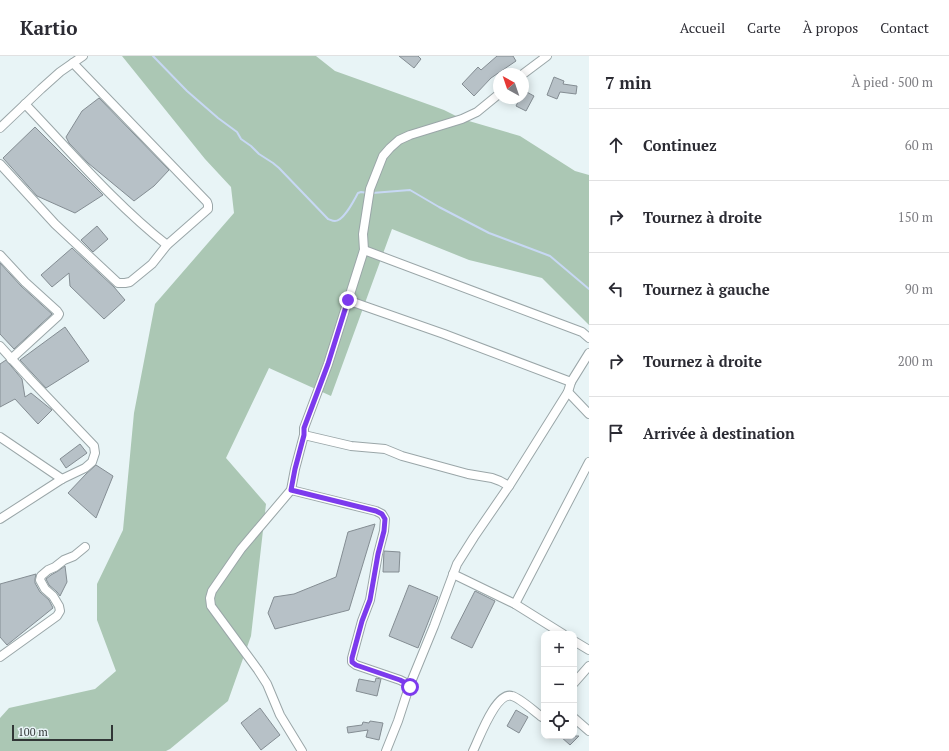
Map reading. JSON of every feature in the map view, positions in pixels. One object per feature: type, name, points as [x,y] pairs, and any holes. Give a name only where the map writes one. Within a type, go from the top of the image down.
[{"type":"street","points":[[0,128],[60,72],[83,56]]},
{"type":"street","points":[[529,69],[548,56]]},
{"type":"street","points":[[0,164],[55,224],[118,283],[130,282],[152,264],[167,245],[208,209],[207,202],[73,63]]},
{"type":"street","points":[[302,751],[280,715],[268,684],[211,606],[210,598],[212,591],[241,549],[291,490],[304,435],[304,428],[328,364],[364,250],[363,234],[370,189],[383,156],[399,140],[410,135],[462,119],[477,112],[493,99]]},
{"type":"street","points":[[25,104],[86,169],[146,229],[167,245]]},
{"type":"street","points":[[364,250],[582,332],[589,338]]},
{"type":"street","points":[[0,255],[25,282],[59,314],[11,359]]},
{"type":"street","points":[[348,300],[444,334],[571,382]]},
{"type":"street","points":[[0,346],[94,446],[95,453],[92,462],[85,468],[62,479],[0,519]]},
{"type":"street","points":[[386,751],[457,564],[509,486],[568,392],[571,382],[589,353]]},
{"type":"street","points":[[568,392],[589,414]]},
{"type":"street","points":[[304,435],[351,446],[384,449],[402,456],[460,472],[492,478],[509,486]]},
{"type":"street","points":[[0,437],[62,479]]},
{"type":"street","points":[[515,604],[589,462]]},
{"type":"street","points":[[291,490],[376,511],[382,514],[385,519],[384,531],[378,554],[370,600],[362,621],[352,662],[356,665],[400,680],[410,687]]},
{"type":"street","points":[[0,657],[57,616],[60,611],[59,606],[53,596],[45,589],[40,580],[41,576],[64,560],[74,556],[84,547]]},
{"type":"street","points":[[453,574],[515,604],[558,631]]},
{"type":"street","points":[[577,643],[589,650]]},
{"type":"street","points":[[577,680],[589,666]]},
{"type":"street","points":[[473,751],[490,714],[502,698],[508,695],[513,696],[541,716]]},
{"type":"street","points":[[577,721],[589,731]]},
{"type":"green space","points":[[122,56],[316,56],[335,71],[444,110],[462,119],[520,136],[575,171],[589,175],[589,325],[542,278],[469,260],[392,229],[331,396],[269,368],[226,458],[266,504],[251,636],[228,701],[166,751],[0,751],[0,718],[9,708],[95,689],[116,671],[97,620],[97,584],[123,530],[134,413],[155,304],[234,213],[231,187],[205,159]]},
{"type":"building","points":[[399,56],[418,56],[421,59],[414,68]]},
{"type":"building","points":[[497,56],[513,56],[516,61],[506,68],[493,68],[493,77],[474,96],[462,84],[478,67],[481,70]]},
{"type":"building","points":[[554,77],[564,81],[563,84],[577,86],[576,94],[560,92],[557,99],[547,95]]},
{"type":"building","points":[[529,93],[534,96],[526,111],[516,106],[517,104],[529,104]]},
{"type":"building","points":[[99,98],[169,170],[154,186],[134,201],[88,163],[69,143],[66,137],[82,111]]},
{"type":"building","points":[[35,127],[103,195],[75,213],[37,196],[3,158]]},
{"type":"building","points":[[97,226],[108,239],[93,252],[81,240]]},
{"type":"building","points":[[72,248],[114,287],[125,300],[104,319],[70,286],[69,273],[52,287],[41,275]]},
{"type":"building","points":[[0,263],[21,286],[52,314],[14,349],[0,334]]},
{"type":"building","points":[[65,327],[89,361],[46,388],[20,360]]},
{"type":"building","points":[[6,360],[22,379],[25,397],[31,393],[52,410],[38,424],[15,399],[0,407],[0,364]]},
{"type":"building","points":[[80,444],[87,453],[66,468],[60,459]]},
{"type":"building","points":[[96,465],[113,476],[96,518],[68,493]]},
{"type":"building","points":[[375,524],[349,610],[275,629],[268,613],[274,597],[294,594],[336,577],[348,532]]},
{"type":"building","points":[[384,551],[400,552],[399,572],[383,572]]},
{"type":"building","points":[[65,566],[67,582],[60,596],[49,585],[46,579]]},
{"type":"building","points":[[36,574],[35,583],[40,592],[49,600],[53,608],[7,645],[0,637],[0,584]]},
{"type":"building","points":[[409,585],[438,597],[418,648],[389,636]]},
{"type":"building","points":[[475,591],[495,601],[472,648],[451,638]]},
{"type":"building","points":[[376,678],[381,679],[377,696],[356,691],[359,679],[375,682]]},
{"type":"building","points":[[260,708],[280,735],[261,750],[241,723]]},
{"type":"building","points":[[516,710],[528,717],[519,733],[507,726]]},
{"type":"building","points":[[370,721],[383,723],[379,740],[366,737],[368,730],[348,733],[347,727],[362,725],[363,722],[369,723]]},
{"type":"building","points":[[563,739],[576,739],[570,745]]},
{"type":"waterway","points":[[153,56],[187,91],[218,118],[237,132],[241,139],[279,168],[328,219],[334,221],[342,218],[358,193],[368,193]]},
{"type":"waterway","points":[[372,193],[410,190],[489,233],[550,256],[589,289]]},
{"type":"route","points":[[348,300],[328,364],[304,428],[304,435],[291,490],[376,511],[382,514],[385,519],[384,531],[378,554],[370,600],[362,621],[352,662],[356,665],[400,680],[410,687]]}]
